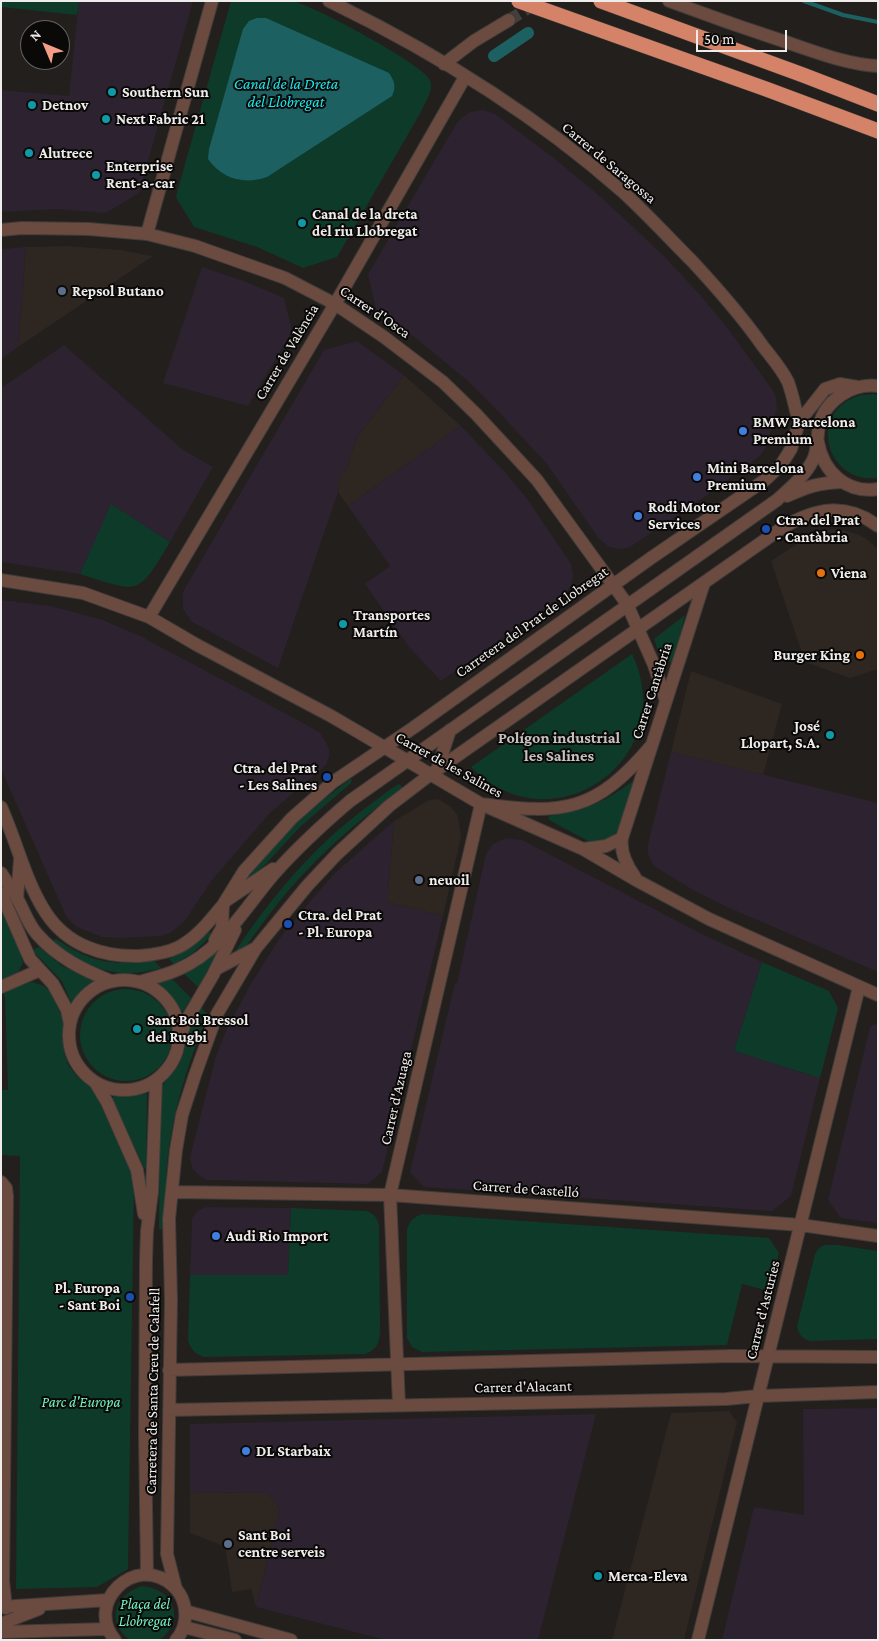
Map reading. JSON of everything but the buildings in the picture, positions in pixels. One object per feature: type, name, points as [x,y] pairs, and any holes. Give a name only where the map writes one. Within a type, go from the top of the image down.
[{"type":"highway","points":[[518,1],[878,131]]},
{"type":"highway","points":[[601,1],[878,104]]},
{"type":"highway","points":[[803,75],[878,96]]},
{"type":"street","points":[[147,234],[212,1]]},
{"type":"street","name":"Carrer de Saragossa","points":[[329,1],[394,34],[524,115],[571,150],[622,192],[702,272],[742,318],[779,367],[793,398],[799,422]]},
{"type":"street","points":[[669,1],[721,21],[838,60],[878,66]]},
{"type":"street","points":[[444,64],[481,36],[510,20]]},
{"type":"street","name":"Carrer de València","points":[[149,617],[335,304],[465,77]]},
{"type":"street","name":"Carrer d'Osca","points":[[1,230],[22,228],[89,229],[147,234],[195,246],[285,278],[335,304],[409,355],[443,382],[476,414],[537,480],[627,604],[654,665],[666,701]]},
{"type":"street","name":"Carretera del Prat de Llobregat","points":[[210,949],[222,928],[224,903],[244,871],[292,818],[333,782],[774,472],[791,449],[799,422],[826,389],[840,384],[858,387],[878,386]]},
{"type":"street","points":[[139,982],[181,968],[217,943],[239,919],[272,876],[312,833],[350,801],[777,500],[800,479],[814,458],[820,425],[825,412],[834,400],[845,392],[858,387]]},
{"type":"street","points":[[818,439],[820,452],[832,474],[878,501]]},
{"type":"street","points":[[777,500],[822,483],[843,482]]},
{"type":"street","points":[[862,490],[878,489]]},
{"type":"street","points":[[172,1192],[182,1115],[217,1014],[256,948],[307,886],[338,854],[389,806],[434,772],[798,518],[818,511],[835,510],[850,512],[867,518],[878,526]]},
{"type":"street","name":"Carrer de les Salines","points":[[1,580],[83,593],[149,617],[197,645],[331,716],[408,761],[434,772],[481,804],[583,849],[709,919],[878,995]]},
{"type":"street","name":"Carrer Cantàbria","points":[[636,880],[626,865],[621,843],[622,838],[704,583]]},
{"type":"street","points":[[434,772],[450,730]]},
{"type":"street","points":[[481,804],[532,810],[561,808],[588,800],[602,793],[627,774],[651,746]]},
{"type":"street","name":"Carrer d'Azuaga","points":[[399,1405],[390,1195],[481,804]]},
{"type":"street","points":[[1,807],[40,902],[52,920],[74,941],[110,955],[146,955],[178,948],[199,933],[224,903],[288,859]]},
{"type":"street","points":[[583,849],[606,846],[622,838]]},
{"type":"street","points":[[17,899],[20,856]]},
{"type":"street","points":[[1,874],[36,933],[60,956],[81,969],[111,981]]},
{"type":"street","points":[[1,892],[30,959],[60,994],[67,1010],[70,1025]]},
{"type":"street","points":[[179,1039],[178,1020],[170,1003],[156,990],[139,982],[125,980],[111,981],[95,988],[82,999],[73,1014],[69,1040],[73,1055],[80,1068],[95,1082],[112,1089],[126,1090],[139,1088],[156,1080],[171,1064],[186,1021],[216,969],[239,919]]},
{"type":"street","points":[[216,969],[256,948]]},
{"type":"street","points":[[1,987],[40,970]]},
{"type":"street","name":"Carrer d'Asturies","points":[[698,1640],[859,987]]},
{"type":"street","name":"Carretera de Santa Creu de Calafell","points":[[147,1574],[144,1434],[146,1231],[152,1192],[156,1080]]},
{"type":"street","name":"Carretera de Santa Creu de Calafell","points":[[95,1082],[107,1102],[137,1170],[146,1231]]},
{"type":"street","points":[[1,1182],[6,1188],[7,1196],[3,1608],[108,1600]]},
{"type":"street","name":"Carrer de Castelló","points":[[172,1192],[390,1195],[801,1225],[878,1236]]},
{"type":"street","name":"Carretera de Santa Creu de Calafell","points":[[172,1192],[169,1218],[171,1300],[167,1554],[176,1589]]},
{"type":"street","name":"Carrer d'Alacant","points":[[169,1370],[769,1356],[878,1357]]},
{"type":"street","name":"Carrer d'Alacant","points":[[169,1410],[726,1399],[758,1396],[878,1392]]},
{"type":"street","points":[[115,1640],[108,1629],[105,1613],[111,1593],[124,1580],[133,1576],[147,1574],[166,1580],[176,1589],[182,1599],[186,1611],[184,1627],[176,1640]]},
{"type":"street","points":[[1,1625],[53,1604]]},
{"type":"street","points":[[186,1611],[291,1640]]},
{"type":"street","points":[[184,1627],[235,1640]]},
{"type":"street","points":[[1,1632],[108,1629]]},
{"type":"shaded area","points":[[79,1],[193,1],[139,193],[106,213],[57,209],[1,212],[1,90],[69,96]]},
{"type":"shaded area","points":[[483,110],[495,114],[555,159],[602,198],[664,256],[726,326],[774,392],[777,409],[766,447],[760,456],[693,505],[630,547],[622,549],[609,547],[599,539],[547,464],[496,409],[468,381],[417,339],[376,309],[368,274],[458,121],[470,112]]},
{"type":"shaded area","name":"Repsol Butano","points":[[68,246],[120,250],[153,256],[18,347],[26,247]]},
{"type":"shaded area","points":[[26,247],[18,347],[1,359],[1,249]]},
{"type":"shaded area","points":[[202,267],[244,281],[284,298],[292,331],[248,406],[163,383]]},
{"type":"shaded area","points":[[357,341],[404,375],[357,437],[345,472],[342,472],[337,487],[339,488],[338,492],[278,668],[192,622],[183,609],[183,594],[324,350]]},
{"type":"shaded area","points":[[64,345],[183,450],[213,467],[170,542],[112,505],[80,574],[1,562],[1,388]]},
{"type":"shaded area","points":[[404,375],[461,426],[348,506],[338,492],[339,488],[337,487],[342,471],[345,472],[357,437]]},
{"type":"shaded area","points":[[461,426],[504,471],[528,500],[571,564],[573,576],[571,585],[565,594],[441,681],[409,647],[365,584],[390,566],[348,506]]},
{"type":"shaded area","points":[[839,529],[865,538],[878,549],[878,669],[850,678],[805,662],[771,561],[809,536],[823,530]]},
{"type":"shaded area","points":[[1,600],[51,606],[103,620],[140,636],[319,732],[326,742],[329,749],[329,757],[326,765],[270,813],[212,880],[184,922],[170,933],[161,936],[102,937],[77,927],[66,916],[1,769]]},
{"type":"shaded area","points":[[691,671],[782,704],[763,775],[671,752]]},
{"type":"shaded area","points":[[671,752],[878,803],[878,972],[727,907],[693,890],[654,866],[648,854],[648,844]]},
{"type":"shaded area","points":[[438,799],[451,807],[458,816],[461,837],[443,916],[387,902],[394,821],[429,800]]},
{"type":"shaded area","points":[[394,821],[387,902],[443,916],[382,1172],[368,1184],[207,1180],[201,1177],[192,1168],[190,1157],[216,1056],[225,1033],[249,987],[279,939],[313,898],[335,873]]},
{"type":"shaded area","points":[[506,838],[522,840],[704,935],[762,962],[734,1051],[820,1078],[791,1196],[772,1211],[424,1187],[410,1172],[455,983],[457,983],[486,854],[493,844]]},
{"type":"shaded area","points":[[878,1023],[878,1223],[841,1218],[828,1200],[870,1027]]},
{"type":"shaded area","points":[[206,1207],[291,1208],[288,1275],[190,1275],[192,1219],[197,1211]]},
{"type":"shaded area","points":[[878,1408],[878,1640],[722,1640],[754,1507],[804,1515],[803,1409]]},
{"type":"shaded area","points":[[729,1411],[737,1422],[684,1640],[612,1640],[671,1413]]},
{"type":"shaded area","points":[[596,1414],[538,1640],[386,1640],[256,1607],[280,1509],[268,1493],[190,1492],[190,1424]]},
{"type":"shaded area","points":[[190,1492],[268,1493],[280,1509],[256,1607],[251,1589],[232,1592],[226,1551],[221,1545],[190,1533]]},
{"type":"green space","points":[[1,1],[79,1],[77,15],[1,7]]},
{"type":"green space","points":[[231,1],[289,1],[307,6],[389,49],[423,72],[430,80],[431,88],[427,101],[337,257],[303,268],[257,247],[194,227],[177,199],[176,196]]},
{"type":"green space","points":[[878,395],[878,478],[860,477],[845,470],[835,459],[829,445],[828,431],[833,416],[842,404],[858,396]]},
{"type":"green space","points":[[111,504],[170,542],[150,573],[135,586],[115,585],[80,574]]},
{"type":"green space","points":[[685,615],[675,657],[671,662],[664,660],[654,639]]},
{"type":"green space","points":[[632,654],[643,692],[639,727],[625,757],[601,781],[571,795],[538,799],[504,790],[471,767]]},
{"type":"green space","points":[[352,779],[351,783],[300,827],[265,865],[245,883],[243,882],[293,826]]},
{"type":"green space","points":[[633,781],[620,827],[612,837],[599,842],[588,841],[549,820],[548,817],[551,816],[584,809],[613,795]]},
{"type":"green space","points":[[399,784],[402,787],[401,789],[356,824],[316,861],[280,901],[246,947],[238,951],[236,950],[280,891],[313,854],[349,821]]},
{"type":"green space","points":[[1,911],[20,952],[23,963],[18,972],[1,980]]},
{"type":"green space","points":[[209,932],[212,935],[192,954],[174,964],[169,959],[185,951]]},
{"type":"green space","points":[[56,939],[91,958],[126,963],[153,960],[161,968],[130,973],[103,970],[90,965],[52,941]]},
{"type":"green space","points":[[39,947],[62,966],[95,981],[73,1003],[62,981],[33,950]]},
{"type":"green space","points":[[219,949],[221,951],[198,987],[184,974]]},
{"type":"green space","points":[[762,962],[829,991],[838,1008],[820,1078],[734,1051]]},
{"type":"green space","points":[[172,979],[191,998],[183,1012],[172,996],[159,985],[159,982]]},
{"type":"green space","name":"Parc d'Europa","points":[[32,982],[49,990],[62,1017],[64,1050],[68,1065],[76,1075],[94,1090],[132,1175],[134,1184],[128,1569],[97,1587],[16,1589],[20,1156],[1,1155],[1,1090],[8,1090],[5,998],[3,993]]},
{"type":"green space","points":[[126,989],[143,993],[158,1003],[168,1018],[172,1035],[168,1052],[158,1067],[143,1077],[126,1081],[109,1077],[94,1067],[84,1052],[80,1035],[84,1018],[94,1003],[109,993]]},
{"type":"green space","points":[[201,1007],[208,1015],[194,1051],[177,1106],[167,1164],[165,1229],[159,1229],[160,1090],[179,1065],[187,1031]]},
{"type":"green space","points":[[147,1094],[146,1169],[112,1099],[114,1095],[128,1096]]},
{"type":"green space","points":[[291,1208],[366,1211],[373,1214],[376,1218],[379,1225],[380,1325],[378,1343],[374,1349],[365,1354],[204,1357],[193,1351],[188,1340],[190,1275],[288,1275]]},
{"type":"green space","points":[[422,1214],[769,1238],[779,1253],[769,1291],[742,1284],[727,1345],[422,1352],[412,1347],[407,1338],[407,1230],[412,1220]]},
{"type":"green space","points":[[824,1245],[878,1251],[878,1339],[810,1341],[799,1333],[797,1326],[815,1254]]},
{"type":"green space","name":"Plaça del Llobregat","points":[[142,1586],[153,1588],[162,1593],[173,1606],[173,1623],[160,1640],[130,1640],[122,1633],[118,1625],[116,1609],[120,1602],[125,1595]]},
{"type":"water","name":"Canal de la Dreta del Llobregat","points":[[257,18],[266,18],[389,73],[394,82],[394,90],[392,96],[267,177],[242,180],[227,176],[208,159],[209,149],[243,29],[249,21]]},
{"type":"waterway","points":[[804,1],[843,15],[878,22]]},
{"type":"waterway","name":"Canal de la Dreta del Llobregat","points":[[494,56],[528,33]]},
{"type":"tunnel","points":[[509,20],[537,3]]},
{"type":"place","name":"Southern Sun","points":[[112,92]]},
{"type":"place","name":"Detnov","points":[[32,105]]},
{"type":"place","name":"Next Fabric 21","points":[[106,119]]},
{"type":"place","name":"Alutrece","points":[[29,153]]},
{"type":"place","name":"Enterprise Rent-a-car","points":[[96,175]]},
{"type":"place","name":"Canal de la dreta del riu Llobregat","points":[[302,223]]},
{"type":"place","name":"Repsol Butano","points":[[62,291]]},
{"type":"place","name":"BMW Barcelona Premium","points":[[743,431]]},
{"type":"place","name":"Mini Barcelona Premium","points":[[697,477]]},
{"type":"place","name":"Rodi Motor Services","points":[[638,516]]},
{"type":"place","name":"Ctra. del Prat - Cantàbria","points":[[766,529]]},
{"type":"place","name":"Viena","points":[[821,573]]},
{"type":"place","name":"Transportes Martín","points":[[343,624]]},
{"type":"place","name":"Burger King","points":[[860,655]]},
{"type":"place","name":"José Llopart, S.A.","points":[[830,735]]},
{"type":"place","name":"Ctra. del Prat - Les Salines","points":[[327,777]]},
{"type":"place","name":"neuoil","points":[[419,880]]},
{"type":"place","name":"Ctra. del Prat - Pl. Europa","points":[[288,924]]},
{"type":"place","name":"Sant Boi Bressol del Rugbi","points":[[137,1029]]},
{"type":"place","name":"Audi Rio Import","points":[[216,1236]]},
{"type":"place","name":"Pl. Europa - Sant Boi","points":[[130,1297]]},
{"type":"place","name":"DL Starbaix","points":[[246,1451]]},
{"type":"place","name":"Sant Boi centre serveis","points":[[228,1544]]},
{"type":"place","name":"Merca-Eleva","points":[[598,1576]]},
{"type":"district","name":"Polígon industrial les Salines","points":[[559,747]]}]
